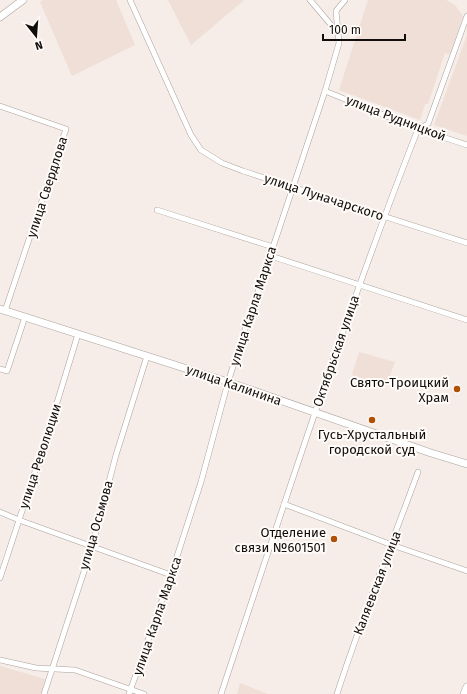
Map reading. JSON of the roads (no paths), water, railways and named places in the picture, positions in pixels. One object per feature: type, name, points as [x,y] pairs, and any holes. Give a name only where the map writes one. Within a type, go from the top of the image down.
[{"type":"street","points":[[0,17],[23,0]]},
{"type":"street","name":"улица Луначарского","points":[[130,0],[191,136],[200,150],[222,163],[467,243]]},
{"type":"street","points":[[310,0],[339,33]]},
{"type":"street","name":"улица Карла Маркса","points":[[130,692],[171,575],[201,482],[228,382],[325,91],[339,44],[336,10],[345,0]]},
{"type":"street","name":"Октябрьская улица","points":[[221,694],[314,413],[384,216],[418,129],[428,124],[467,16]]},
{"type":"street","name":"улица Рудницкой","points":[[325,91],[418,129],[467,145]]},
{"type":"street","name":"улица Свердлова","points":[[0,106],[66,129],[3,310]]},
{"type":"street","points":[[157,210],[273,247]]},
{"type":"street","points":[[271,256],[467,320]]},
{"type":"street","name":"улица Калинина","points":[[3,310],[228,382],[314,413],[467,464]]},
{"type":"street","points":[[0,369],[7,371],[25,317]]},
{"type":"street","name":"улица Революции","points":[[0,578],[48,432],[78,334]]},
{"type":"street","name":"улица Осьмова","points":[[44,694],[92,547],[116,455],[147,356]]},
{"type":"street","name":"Каляевская улица","points":[[337,694],[357,634],[392,545],[418,472]]},
{"type":"street","points":[[284,504],[392,545],[467,571]]},
{"type":"street","points":[[0,512],[171,575]]},
{"type":"street","points":[[0,660],[36,668],[51,670],[75,670],[130,692],[144,694]]},
{"type":"street","points":[[464,694],[467,687]]},
{"type":"place","name":"Свято-Троицкий Храм","points":[[457,389]]},
{"type":"place","name":"Гусь-Хрустальный городской суд","points":[[372,420]]},
{"type":"place","name":"Отделение связи №601501","points":[[334,539]]}]
